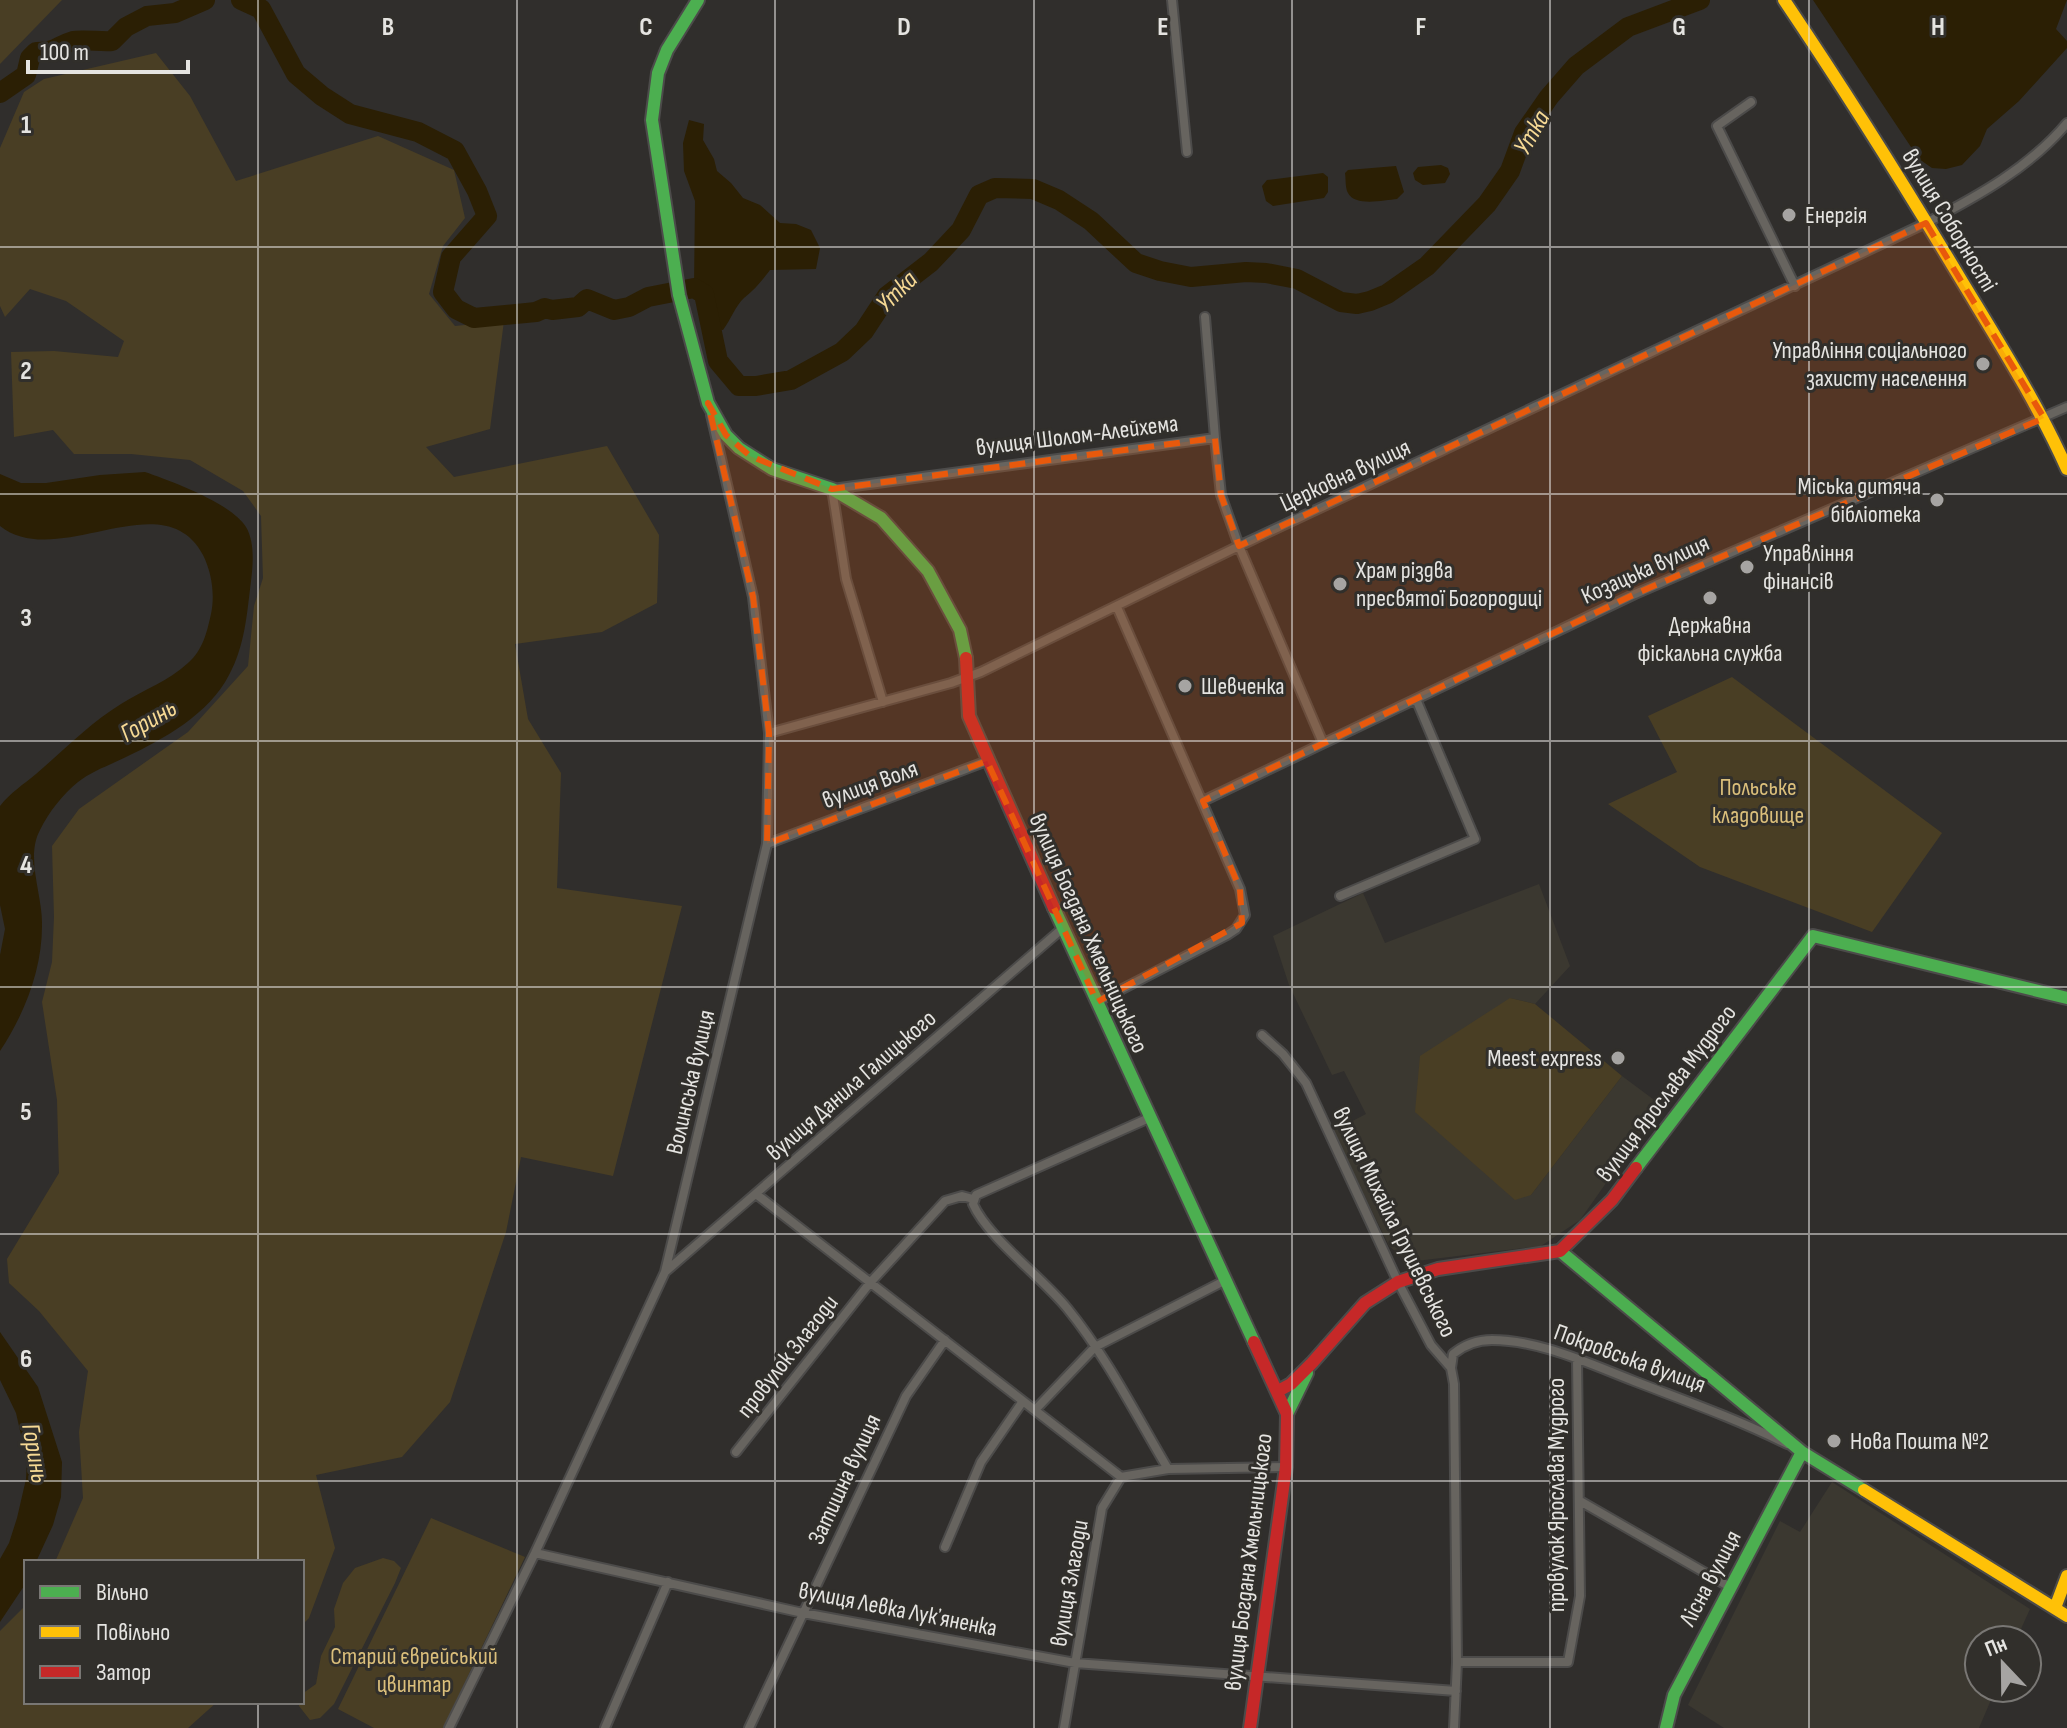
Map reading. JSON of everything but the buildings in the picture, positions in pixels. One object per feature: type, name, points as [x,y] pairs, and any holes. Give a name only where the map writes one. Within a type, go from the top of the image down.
[{"type":"main road","name":"вулиця Богдана Хмельницького","points":[[698,0],[667,50],[654,93],[654,141],[672,257],[708,403],[726,435],[750,456],[772,469],[832,489],[881,518],[928,571],[960,630],[968,677],[969,716],[987,761],[1287,1414],[1286,1467],[1250,1728]]},
{"type":"main road","name":"вулиця Соборності","points":[[1784,0],[1857,107],[2044,418],[2067,469]]},
{"type":"main road","name":"вулиця Ярослава Мудрого","points":[[1560,1251],[1612,1200],[1813,936],[2067,998]]},
{"type":"main road","points":[[1278,1391],[1291,1384],[1312,1363],[1358,1310],[1398,1282],[1438,1269],[1560,1251]]},
{"type":"main road","name":"Покровська вулиця","points":[[1560,1251],[1802,1452],[2067,1616]]},
{"type":"main road","points":[[1270,1373],[1290,1374],[1312,1363]]},
{"type":"main road","points":[[1287,1414],[1312,1363]]},
{"type":"main road","name":"Лісна вулиця","points":[[1666,1728],[1674,1695],[1802,1452]]},
{"type":"main road","points":[[2055,1608],[2067,1576]]},
{"type":"street","points":[[1172,0],[1187,152]]},
{"type":"street","points":[[1751,102],[1717,126],[1795,286]]},
{"type":"street","name":"Церковна вулиця","points":[[769,733],[968,677],[1117,607],[1239,546],[1926,223],[2010,175],[2041,152],[2067,123]]},
{"type":"street","points":[[1205,317],[1215,438]]},
{"type":"street","name":"Волинська вулиця","points":[[449,1728],[535,1553],[665,1272],[767,844],[769,733],[753,597],[708,403]]},
{"type":"street","name":"Козацька вулиця","points":[[1203,801],[1648,589],[2067,407]]},
{"type":"street","name":"вулиця Шолом-Алейхема","points":[[832,489],[1215,438],[1221,495],[1239,546],[1323,743]]},
{"type":"street","points":[[832,489],[846,579],[883,702]]},
{"type":"street","points":[[1097,1002],[1227,935],[1242,923],[1245,909],[1240,889],[1203,801],[1117,607]]},
{"type":"street","points":[[1340,896],[1475,839],[1416,699]]},
{"type":"street","name":"вулиця Воля","points":[[767,844],[987,761]]},
{"type":"street","name":"вулиця Данила Галицького","points":[[665,1272],[1063,928]]},
{"type":"street","name":"вулиця Михайла Грушевського","points":[[1262,1035],[1283,1054],[1306,1083],[1398,1282],[1431,1345],[1451,1368],[1454,1384],[1457,1662],[1454,1728]]},
{"type":"street","name":"провулок Злагоди","points":[[736,1452],[869,1284],[945,1201],[962,1196],[973,1199],[1149,1118]]},
{"type":"street","points":[[756,1194],[1121,1477],[1168,1469],[1286,1467]]},
{"type":"street","points":[[973,1199],[975,1209],[989,1227],[1066,1306],[1095,1347],[1168,1469]]},
{"type":"street","points":[[1035,1410],[1095,1347],[1226,1280]]},
{"type":"street","name":"Затишна вулиця","points":[[749,1728],[906,1396],[945,1340]]},
{"type":"street","name":"Покровська вулиця","points":[[1451,1368],[1453,1354],[1462,1347],[1491,1340],[1533,1347],[1577,1359],[1747,1424],[1802,1452]]},
{"type":"street","name":"провулок Ярослава Мудрого","points":[[1457,1662],[1568,1662],[1580,1596],[1577,1359]]},
{"type":"street","points":[[945,1547],[981,1462],[1023,1401]]},
{"type":"street","name":"вулиця Злагоди","points":[[1064,1728],[1102,1508],[1121,1477]]},
{"type":"street","points":[[1580,1501],[1730,1587]]},
{"type":"street","name":"вулиця Левка Лукʼяненка","points":[[535,1553],[803,1613],[1075,1663],[1456,1691]]},
{"type":"street","points":[[605,1728],[668,1582]]},
{"type":"highlighted area","points":[[1926,223],[2044,418],[1635,594],[1203,801],[1240,889],[1242,923],[1097,1002],[987,761],[767,844],[769,733],[753,597],[708,403],[726,435],[750,456],[832,489],[1215,438],[1221,495],[1239,546]]},
{"type":"shaded area","points":[[1539,884],[1570,966],[1535,1004],[1510,998],[1531,1195],[1622,1076],[1661,1105],[1580,1220],[1541,1246],[1408,1262],[1389,1246],[1333,1131],[1366,1114],[1344,1071],[1332,1075],[1289,985],[1273,936],[1363,893],[1385,943]]},
{"type":"shaded area","points":[[1832,1482],[2030,1609],[2023,1624],[1963,1624],[1963,1704],[1989,1704],[1979,1728],[1724,1728],[1688,1705],[1780,1521],[1800,1532]]},
{"type":"green space","points":[[0,0],[62,0],[0,64]]},
{"type":"green space","points":[[156,53],[190,96],[236,181],[378,136],[454,170],[465,218],[443,246],[429,294],[455,326],[504,321],[490,429],[426,447],[454,477],[607,446],[659,535],[657,603],[602,632],[515,644],[528,719],[561,773],[557,888],[682,906],[613,1176],[521,1157],[506,1232],[450,1402],[402,1457],[316,1475],[335,1548],[309,1618],[304,1623],[304,1560],[56,1560],[83,1498],[79,1432],[88,1371],[39,1311],[9,1283],[7,1259],[59,1173],[57,1100],[42,1002],[52,962],[52,846],[79,809],[188,732],[248,666],[254,606],[263,578],[261,516],[243,491],[190,460],[131,454],[74,454],[53,430],[14,437],[11,352],[54,351],[118,357],[124,341],[66,301],[30,289],[5,317],[0,306],[0,148],[24,92],[44,79]]},
{"type":"green space","name":"Польське кладовище","points":[[1732,677],[1942,833],[1872,932],[1700,867],[1608,804],[1677,772],[1648,716]]},
{"type":"green space","points":[[1510,998],[1535,1004],[1622,1076],[1531,1195],[1515,1200],[1415,1112],[1420,1056]]},
{"type":"green space","name":"Старий єврейський цвинтар","points":[[431,1518],[525,1557],[443,1728],[374,1728],[338,1709]]},
{"type":"green space","points":[[383,1558],[394,1561],[401,1568],[334,1704],[320,1718],[310,1720],[299,1704],[304,1704],[304,1693],[316,1684],[321,1656],[335,1627],[334,1609],[343,1583],[355,1568]]},
{"type":"green space","points":[[24,1607],[24,1704],[215,1704],[188,1728],[0,1728],[0,1631]]},
{"type":"water","points":[[1813,0],[2067,0],[2056,29],[2067,41],[2067,48],[2019,101],[1987,129],[1980,146],[1962,165],[1932,168],[1919,159]]},
{"type":"water","points":[[689,120],[704,124],[703,140],[717,171],[743,198],[760,205],[780,223],[796,224],[811,230],[820,248],[816,269],[770,270],[741,301],[723,330],[703,326],[694,288],[695,201],[684,171],[683,143]]},
{"type":"water","points":[[1441,165],[1448,168],[1450,174],[1445,183],[1423,185],[1415,180],[1413,173],[1418,167]]},
{"type":"water","points":[[1396,166],[1404,192],[1397,199],[1363,201],[1348,193],[1345,173],[1348,170]]},
{"type":"water","points":[[1323,173],[1328,177],[1328,192],[1324,198],[1273,206],[1266,201],[1262,186],[1267,180]]},
{"type":"water","name":"Горинь","points":[[145,472],[214,501],[246,527],[253,561],[242,641],[229,675],[210,702],[184,724],[155,742],[83,778],[61,798],[44,823],[34,852],[42,914],[39,959],[24,1007],[0,1051],[0,955],[5,929],[0,905],[0,806],[99,720],[188,663],[204,640],[213,592],[203,555],[185,534],[163,525],[136,525],[51,539],[24,537],[0,526],[0,474],[21,483],[46,483]]},
{"type":"water","name":"Горинь","points":[[0,1332],[38,1387],[62,1462],[61,1497],[53,1525],[37,1560],[24,1560],[24,1586],[0,1622],[0,1559],[17,1518],[27,1461],[16,1413],[0,1380]]},
{"type":"waterway","name":"Утка","points":[[0,93],[26,75],[30,58],[36,52],[53,50],[73,41],[112,41],[126,27],[147,16],[175,13],[205,0]]},
{"type":"waterway","name":"Утка","points":[[241,0],[261,9],[296,74],[322,96],[350,114],[418,132],[455,151],[487,216],[451,257],[443,292],[456,309],[474,318],[536,312],[545,308],[578,307],[587,299],[614,310],[629,307],[648,297],[694,288],[704,294],[718,361],[739,386],[791,380],[842,352],[864,331],[887,296],[931,262],[961,230],[979,195],[995,188],[1033,189],[1059,200],[1091,221],[1136,263],[1160,271],[1191,277],[1266,273],[1297,279],[1341,302],[1357,304],[1370,301],[1387,294],[1427,266],[1487,204],[1510,171],[1524,133],[1576,66],[1628,27],[1700,0]]},
{"type":"traffic: fast","points":[[698,0],[667,50],[658,73],[652,120],[679,295],[708,403],[726,435],[739,448],[772,469],[832,489],[881,518],[928,571],[960,630],[966,658]]},
{"type":"traffic: fast","points":[[1054,908],[1254,1342]]},
{"type":"traffic: fast","points":[[1636,1168],[1813,936],[2067,998]]},
{"type":"traffic: fast","points":[[1560,1251],[1802,1452],[1864,1490]]},
{"type":"traffic: fast","points":[[1287,1414],[1307,1373]]},
{"type":"traffic: fast","points":[[1666,1728],[1674,1695],[1802,1452]]},
{"type":"traffic: slow","points":[[1784,0],[1874,138],[1989,325],[2067,469]]},
{"type":"traffic: slow","points":[[1864,1490],[2067,1616]]},
{"type":"traffic: slow","points":[[2055,1608],[2067,1576]]},
{"type":"traffic: jam","points":[[966,658],[969,716],[1054,908]]},
{"type":"traffic: jam","points":[[1278,1391],[1291,1384],[1312,1363],[1365,1303],[1398,1282],[1438,1269],[1560,1251],[1612,1200],[1636,1168]]},
{"type":"traffic: jam","points":[[1250,1728],[1286,1467],[1287,1414],[1254,1342]]},
{"type":"place","name":"Енергія","points":[[1789,215]]},
{"type":"place","name":"Управління соціального захисту населення","points":[[1983,364]]},
{"type":"place","name":"Міська дитяча бібліотека","points":[[1937,500]]},
{"type":"place","name":"Управління фінансів","points":[[1747,567]]},
{"type":"place","name":"Храм різдва пресвятої Богородиці","points":[[1340,584]]},
{"type":"place","name":"Державна фіскальна служба","points":[[1710,598]]},
{"type":"place","name":"Шевченка","points":[[1185,686]]},
{"type":"place","name":"Meest express","points":[[1618,1058]]},
{"type":"place","name":"Нова Пошта №2","points":[[1834,1441]]}]
